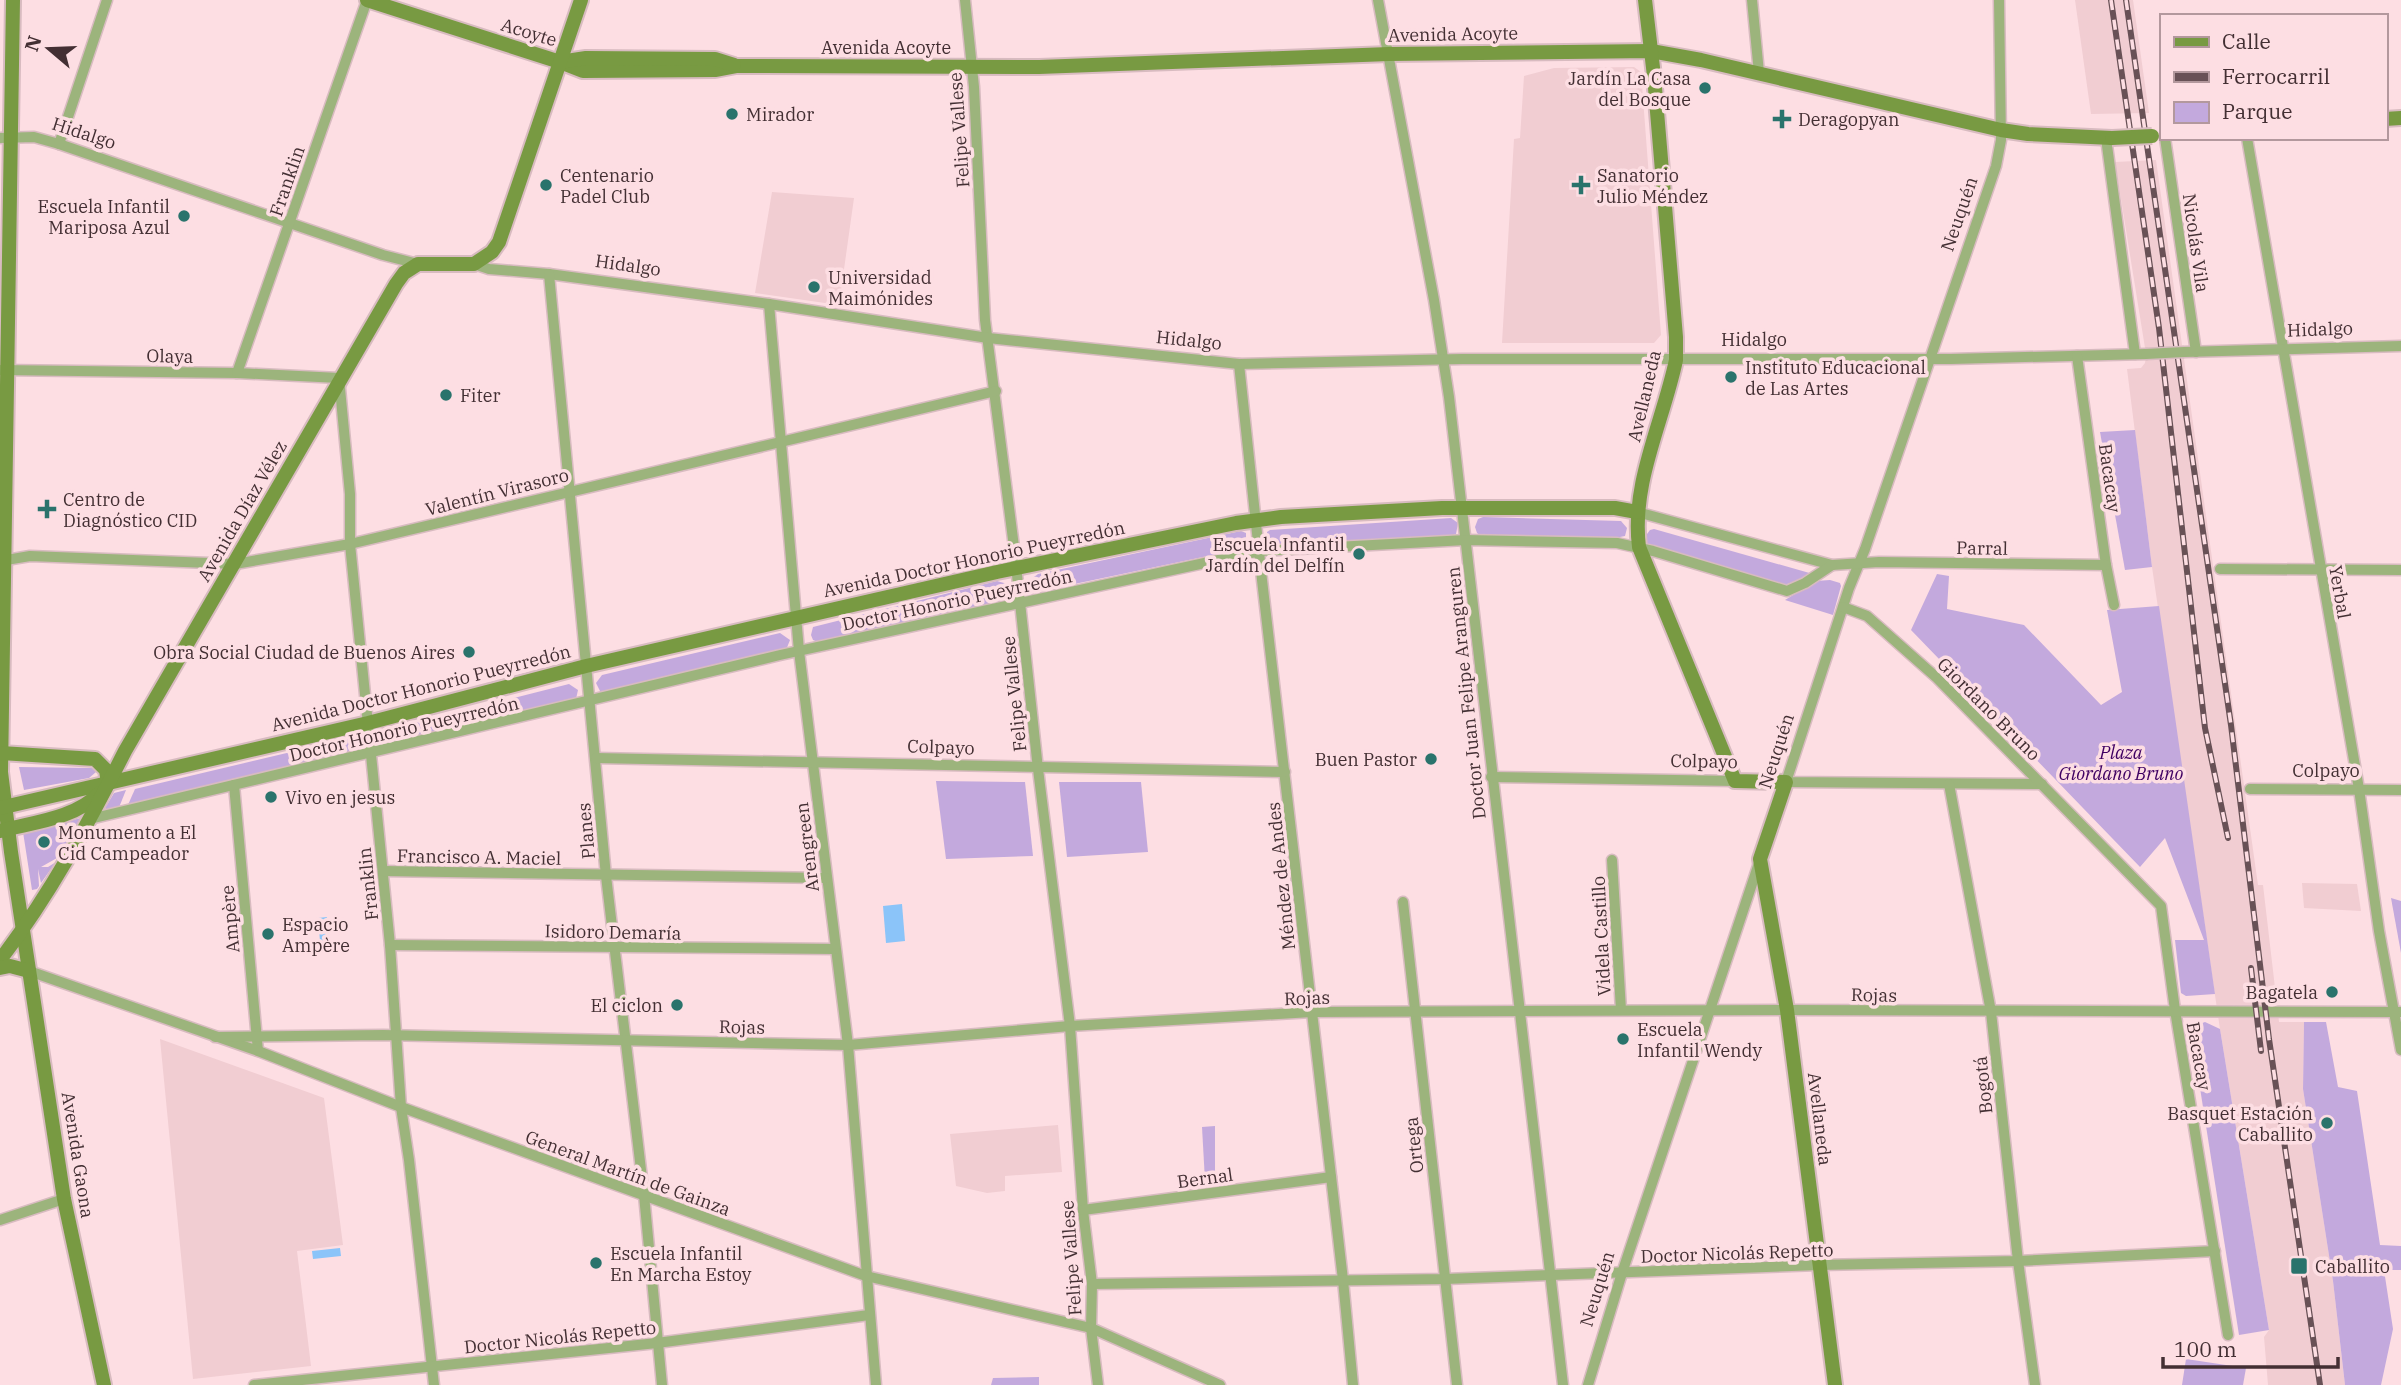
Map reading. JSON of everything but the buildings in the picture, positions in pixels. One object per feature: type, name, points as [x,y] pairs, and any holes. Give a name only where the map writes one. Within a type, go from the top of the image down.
[{"type":"main road","name":"Avenida Gaona","points":[[13,0],[5,138],[2,808],[64,1199],[104,1385]]},
{"type":"main road","name":"Acoyte","points":[[367,0],[560,62]]},
{"type":"main road","points":[[474,264],[492,252],[499,243],[581,0]]},
{"type":"main road","name":"Avellaneda","points":[[1645,0],[1676,360],[1639,493],[1639,547],[1735,781]]},
{"type":"main road","name":"Avenida Acoyte","points":[[560,62],[586,58],[715,59],[736,66],[1072,66],[1389,54],[1651,51],[1759,73],[2001,130],[2109,138],[2160,137]]},
{"type":"main road","name":"Hidalgo","points":[[418,264],[474,264]]},
{"type":"main road","name":"Avenida Díaz Vélez","points":[[108,784],[339,379],[396,284],[404,273],[418,264]]},
{"type":"main road","name":"Avenida Doctor Honorio Pueyrredón","points":[[2,808],[368,723],[586,666],[1017,568],[1257,519],[1462,509],[1615,508],[1637,512]]},
{"type":"main road","points":[[0,960],[44,899],[108,784],[106,770],[95,759],[1,753]]},
{"type":"main road","name":"Colpayo","points":[[1735,781],[1786,782]]},
{"type":"main road","name":"Neuquén","points":[[1760,859],[1786,782]]},
{"type":"main road","name":"Avenida Doctor Honorio Pueyrredón","points":[[4,830],[69,814],[88,804],[108,784]]},
{"type":"main road","name":"Avellaneda","points":[[1760,859],[1787,1010],[1835,1385]]},
{"type":"main road","points":[[0,968],[10,966],[29,971]]},
{"type":"street","points":[[58,144],[107,0]]},
{"type":"street","name":"Franklin","points":[[237,373],[367,0]]},
{"type":"street","name":"Felipe Vallese","points":[[965,0],[988,338],[1070,1027],[1091,1284],[1091,1328],[1098,1385]]},
{"type":"street","name":"Doctor Juan Felipe Aranguren","points":[[1378,0],[1443,359],[1563,1385]]},
{"type":"street","points":[[1752,0],[1759,73]]},
{"type":"street","name":"Neuquén","points":[[1786,782],[1858,563],[1996,166],[2001,130],[1998,0]]},
{"type":"street","name":"Hidalgo","points":[[5,138],[34,137],[58,144],[383,255],[418,264]]},
{"type":"street","points":[[2109,138],[2141,354]]},
{"type":"street","name":"Nicolás Vila","points":[[2161,140],[2196,352]]},
{"type":"street","name":"Yerbal","points":[[2247,140],[2359,789],[2372,885],[2398,1012],[2401,1050]]},
{"type":"street","name":"Hidalgo","points":[[474,264],[489,269],[549,274],[769,304],[988,338],[1239,364],[1443,359],[1676,360],[2077,356],[2401,346]]},
{"type":"street","name":"Planes","points":[[549,274],[606,876],[662,1385]]},
{"type":"street","name":"Arengreen","points":[[769,304],[799,651],[848,1045],[876,1385]]},
{"type":"street","name":"Bacacay","points":[[2077,356],[2106,565],[2114,604]]},
{"type":"street","name":"Méndez de Andes","points":[[1239,364],[1353,1385]]},
{"type":"street","name":"Olaya","points":[[3,369],[237,373],[339,379]]},
{"type":"street","name":"Franklin","points":[[339,379],[350,494],[350,544],[390,945],[401,1107],[434,1385]]},
{"type":"street","name":"Valentín Virasoro","points":[[2,560],[30,555],[235,564],[350,544],[996,391]]},
{"type":"street","name":"Avenida Doctor Honorio Pueyrredón","points":[[1637,512],[1832,565],[1858,563]]},
{"type":"street","name":"Doctor Honorio Pueyrredón","points":[[90,820],[799,651],[1260,551],[1466,540],[1617,542],[1787,591],[1832,565]]},
{"type":"street","name":"Parral","points":[[1858,563],[2106,565]]},
{"type":"street","points":[[2220,569],[2401,570]]},
{"type":"street","name":"Giordano Bruno","points":[[1843,607],[1867,616],[1937,678],[2161,906]]},
{"type":"street","name":"Colpayo","points":[[596,758],[1285,772]]},
{"type":"street","name":"Colpayo","points":[[1491,777],[1735,781]]},
{"type":"street","name":"Colpayo","points":[[1786,782],[2042,784]]},
{"type":"street","name":"Bogotá","points":[[1949,784],[1991,1012],[2018,1261],[2035,1385]]},
{"type":"street","name":"Ampère","points":[[233,785],[258,1051]]},
{"type":"street","name":"Colpayo","points":[[2250,789],[2401,790]]},
{"type":"street","name":"Neuquén","points":[[1588,1385],[1622,1273],[1760,859]]},
{"type":"street","name":"Videla Castillo","points":[[1612,860],[1621,1010]]},
{"type":"street","name":"Francisco A. Maciel","points":[[383,871],[826,878]]},
{"type":"street","name":"Ortega","points":[[1403,902],[1457,1385]]},
{"type":"street","name":"Bacacay","points":[[2161,906],[2175,1010],[2228,1335]]},
{"type":"street","name":"Isidoro Demaría","points":[[390,945],[835,949]]},
{"type":"street","name":"General Martín de Gainza","points":[[29,971],[258,1051],[401,1107],[866,1276],[1091,1328],[1220,1385]]},
{"type":"street","name":"Rojas","points":[[215,1037],[396,1036],[848,1045],[1070,1027],[1312,1012],[2398,1012]]},
{"type":"street","name":"Bernal","points":[[1083,1210],[1331,1177]]},
{"type":"street","points":[[0,1220],[64,1199]]},
{"type":"street","name":"Doctor Nicolás Repetto","points":[[1091,1284],[1550,1276],[1819,1265],[2018,1261],[2215,1251]]},
{"type":"street","name":"Doctor Nicolás Repetto","points":[[254,1385],[657,1343],[869,1315]]},
{"type":"shaded area","points":[[2075,0],[2133,0],[2149,113],[2091,114]]},
{"type":"shaded area","name":"Sanatorio Julio Méndez","points":[[1634,67],[1641,72],[1661,335],[1654,343],[1502,343],[1514,139],[1520,138],[1524,76],[1554,68]]},
{"type":"shaded area","points":[[2156,160],[2258,885],[2263,885],[2279,1022],[2304,1022],[2303,1089],[2333,1281],[2345,1385],[2268,1385],[2264,1337],[2269,1330],[2220,1029],[2152,567],[2127,369],[2141,368],[2146,354],[2115,162]]},
{"type":"shaded area","points":[[772,192],[854,198],[839,305],[755,293]]},
{"type":"shaded area","points":[[2302,883],[2357,884],[2361,911],[2304,908]]},
{"type":"shaded area","points":[[160,1039],[324,1098],[343,1245],[297,1251],[311,1366],[193,1379]]},
{"type":"shaded area","points":[[1058,1125],[1062,1172],[1005,1176],[1005,1191],[987,1193],[956,1186],[950,1134]]},
{"type":"green space","points":[[2135,430],[2152,567],[2125,570],[2100,432]]},
{"type":"green space","points":[[1451,518],[1458,523],[1456,534],[1451,536],[1271,545],[1267,542],[1267,532],[1270,530]]},
{"type":"green space","points":[[1478,519],[1621,521],[1627,528],[1625,536],[1620,537],[1482,537],[1475,527]]},
{"type":"green space","points":[[1654,529],[1813,574],[1785,585],[1649,547],[1644,538]]},
{"type":"green space","points":[[1241,531],[1246,533],[1246,548],[1041,591],[1032,586],[1034,577],[1038,574]]},
{"type":"green space","name":"Plaza Giordano Bruno","points":[[1937,574],[1949,576],[1947,609],[2024,625],[2101,705],[2122,692],[2107,610],[2159,606],[2215,994],[2186,996],[2181,993],[2175,940],[2204,940],[2165,838],[2140,867],[1911,630]]},
{"type":"green space","points":[[1830,580],[1840,583],[1841,586],[1833,615],[1785,600],[1816,581]]},
{"type":"green space","points":[[997,581],[1010,589],[1008,598],[1003,602],[818,642],[813,640],[811,635],[813,627]]},
{"type":"green space","points":[[780,633],[790,640],[786,650],[601,693],[596,683],[602,675]]},
{"type":"green space","points":[[569,684],[578,690],[576,699],[387,745],[382,742],[383,731]]},
{"type":"green space","points":[[350,738],[360,743],[356,751],[127,807],[135,789]]},
{"type":"green space","points":[[19,767],[92,768],[96,772],[89,778],[24,790]]},
{"type":"green space","points":[[936,781],[1025,782],[1033,856],[946,859]]},
{"type":"green space","points":[[1059,782],[1141,782],[1148,852],[1067,857]]},
{"type":"green space","points":[[126,790],[118,810],[107,811],[105,808],[114,793]]},
{"type":"green space","points":[[81,818],[57,858],[41,867],[48,867],[56,862],[41,883],[38,869],[39,886],[32,890],[23,832]]},
{"type":"green space","points":[[2391,898],[2401,901],[2401,953]]},
{"type":"green space","points":[[2205,1022],[2220,1029],[2269,1330],[2239,1335],[2191,1031]]},
{"type":"green space","points":[[2304,1022],[2326,1022],[2338,1087],[2357,1091],[2380,1245],[2401,1246],[2401,1270],[2384,1270],[2393,1329],[2381,1385],[2345,1385],[2333,1281],[2303,1089]]},
{"type":"green space","points":[[1215,1126],[1215,1179],[1205,1181],[1202,1127]]},
{"type":"green space","points":[[2186,1359],[2246,1368],[2243,1385],[2182,1385]]},
{"type":"green space","points":[[1039,1377],[1039,1385],[991,1385],[993,1378]]},
{"type":"water","points":[[902,904],[905,941],[886,943],[883,906]]},
{"type":"water","points":[[327,917],[329,940],[320,941],[318,918]]},
{"type":"water","points":[[340,1248],[341,1256],[313,1259],[312,1251]]},
{"type":"railway","points":[[2111,0],[2159,328],[2205,728],[2228,838]]},
{"type":"railway","points":[[2126,0],[2231,725],[2269,1039],[2320,1385]]},
{"type":"railway","points":[[2251,968],[2261,1051]]},
{"type":"place","name":"Jardín La Casa del Bosque","points":[[1705,88]]},
{"type":"place","name":"Mirador","points":[[732,114]]},
{"type":"place","name":"Deragopyan","points":[[1782,119]]},
{"type":"place","name":"Centenario Padel Club","points":[[546,185]]},
{"type":"place","name":"Sanatorio Julio Méndez","points":[[1581,185]]},
{"type":"place","name":"Escuela Infantil Mariposa Azul","points":[[184,216]]},
{"type":"place","name":"Universidad Maimónides","points":[[814,287]]},
{"type":"place","name":"Instituto Educacional de Las Artes","points":[[1731,377]]},
{"type":"place","name":"Fiter","points":[[446,395]]},
{"type":"place","name":"Centro de Diagnóstico CID","points":[[47,509]]},
{"type":"place","name":"Escuela Infantil Jardín del Delfín","points":[[1359,554]]},
{"type":"place","name":"Obra Social Ciudad de Buenos Aires","points":[[469,652]]},
{"type":"place","name":"Buen Pastor","points":[[1431,759]]},
{"type":"place","name":"Vivo en jesus","points":[[271,797]]},
{"type":"place","name":"Monumento a El Cid Campeador","points":[[44,842]]},
{"type":"place","name":"Espacio Ampère","points":[[268,934]]},
{"type":"place","name":"Bagatela","points":[[2332,992]]},
{"type":"place","name":"El ciclon","points":[[677,1005]]},
{"type":"place","name":"Escuela Infantil Wendy","points":[[1623,1039]]},
{"type":"place","name":"Basquet Estación Caballito","points":[[2327,1123]]},
{"type":"place","name":"Escuela Infantil En Marcha Estoy","points":[[596,1263]]},
{"type":"place","name":"Caballito","points":[[2299,1266]]}]
